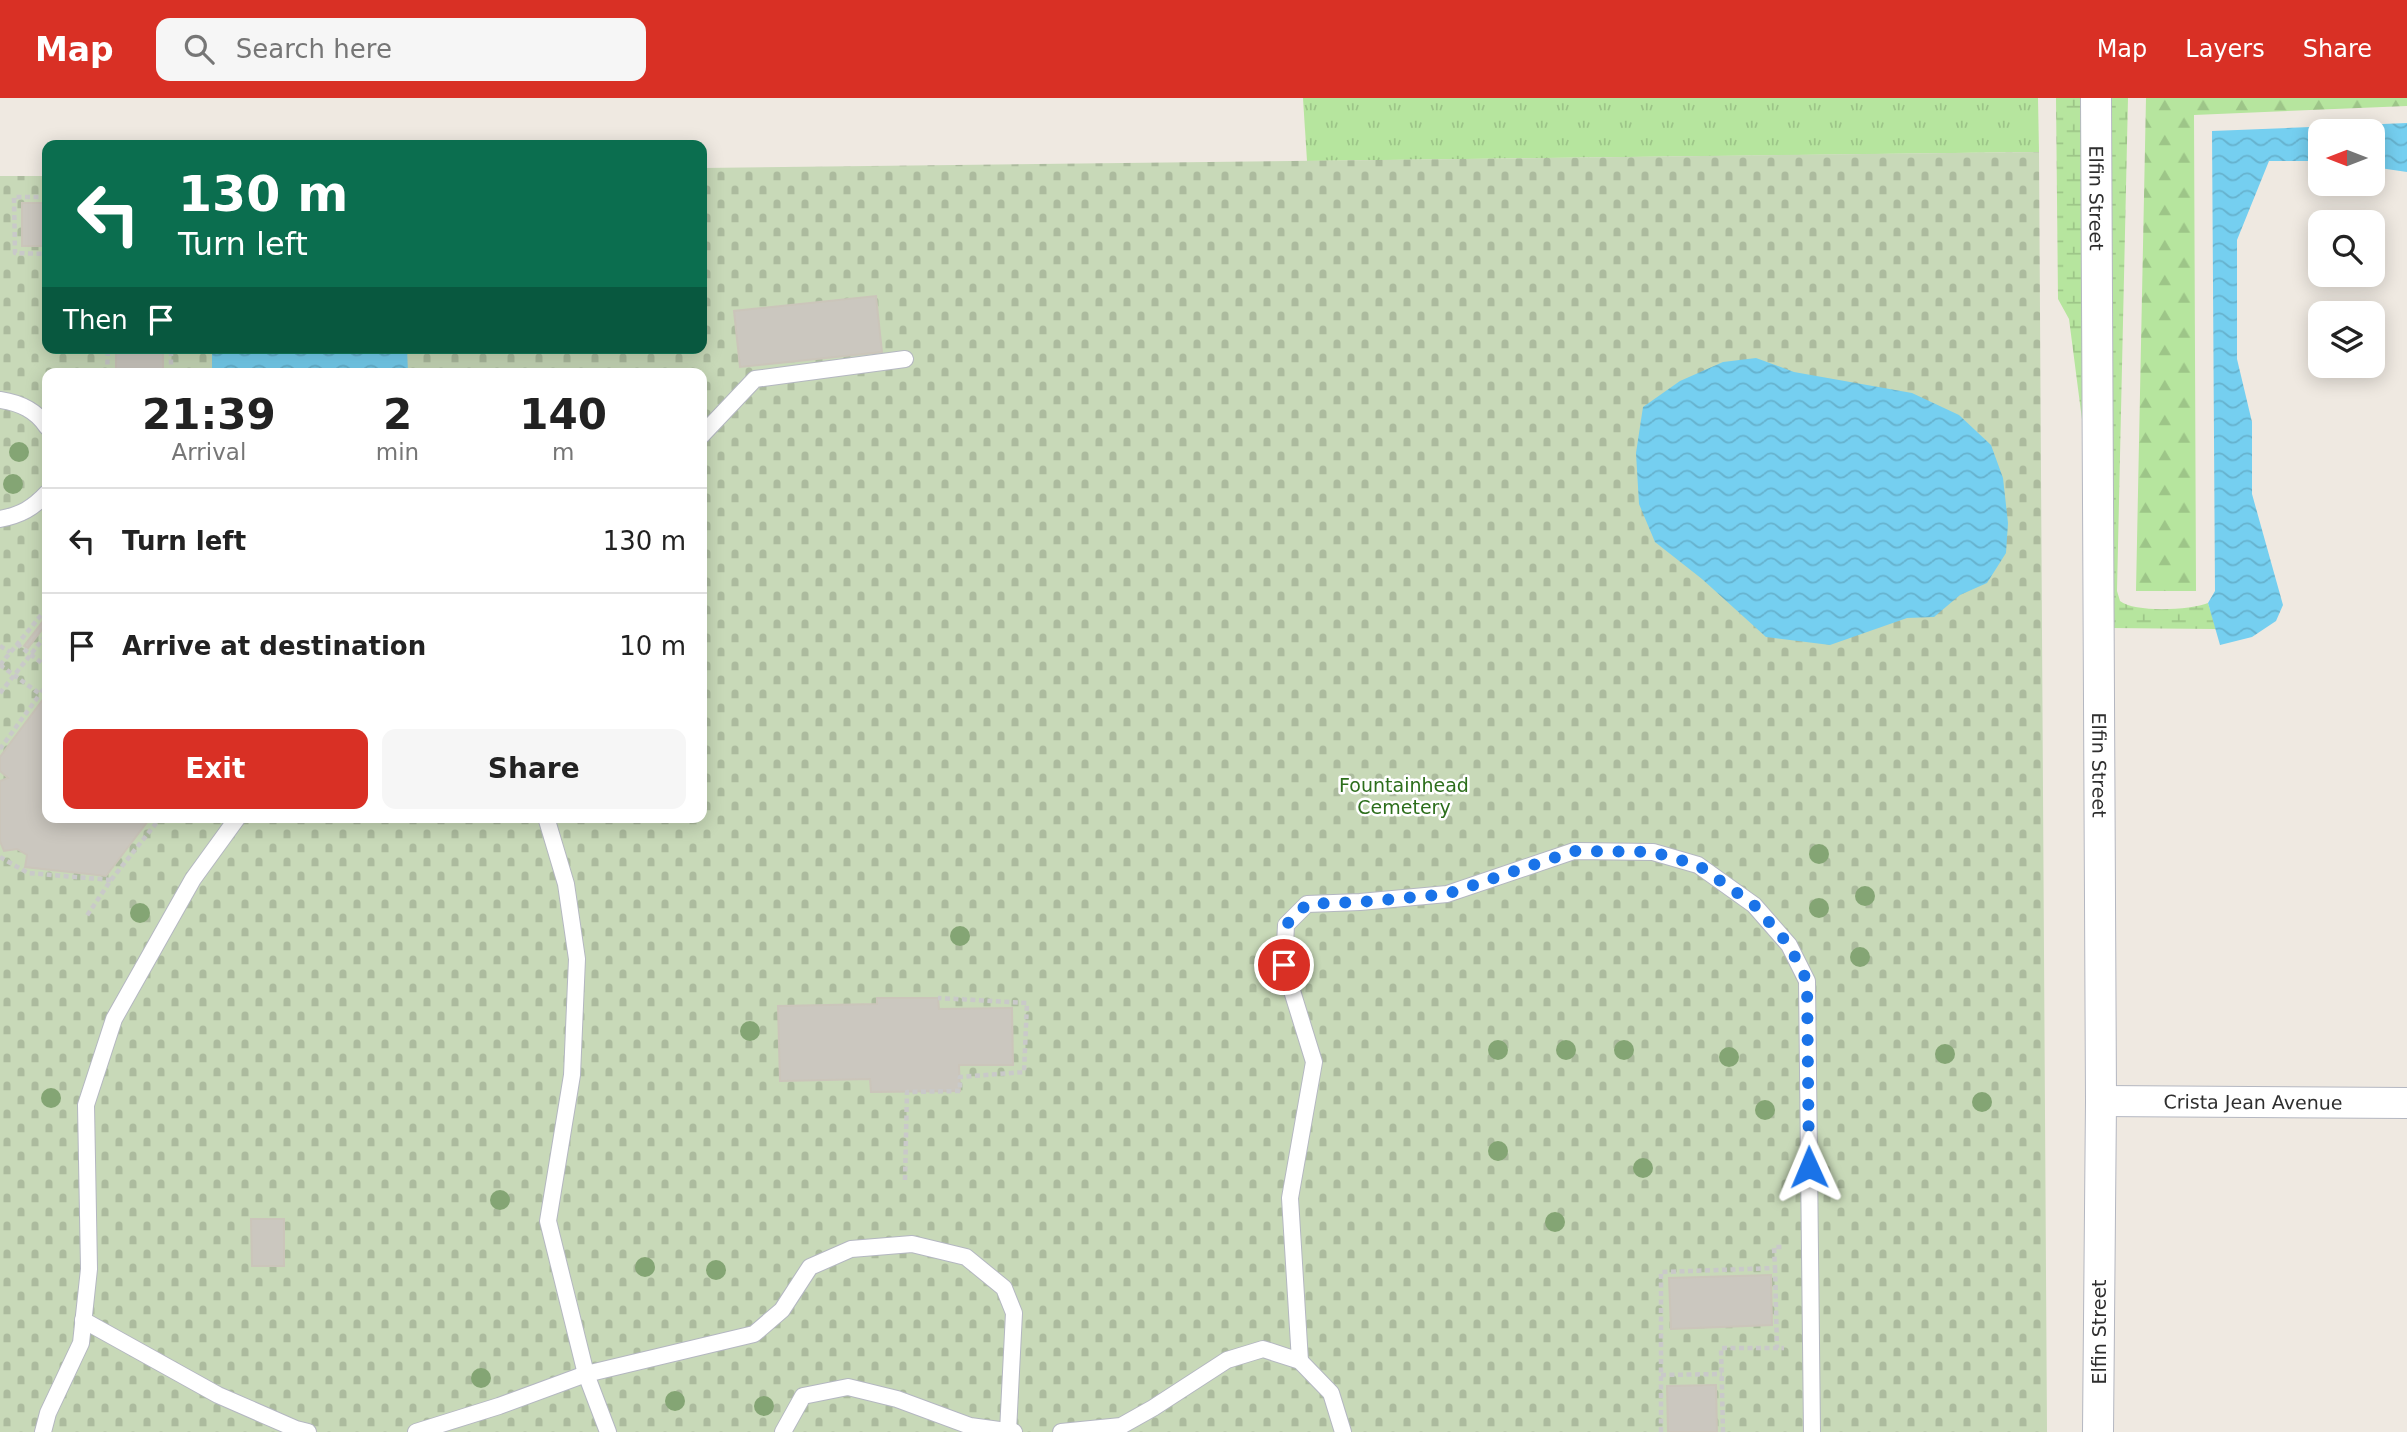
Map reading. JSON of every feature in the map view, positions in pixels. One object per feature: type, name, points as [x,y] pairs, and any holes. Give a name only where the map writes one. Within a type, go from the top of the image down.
[{"type":"street","name":"Elfin Street","points":[[2096,98],[2101,1101],[2098,1432]]},
{"type":"street","name":"Crista Jean Avenue","points":[[2101,1101],[2407,1103]]},
{"type":"lane","points":[[707,430],[755,379],[905,359]]},
{"type":"lane","points":[[0,400],[15,402],[32,411],[42,422]]},
{"type":"lane","points":[[0,519],[19,515],[42,498]]},
{"type":"lane","points":[[43,1432],[48,1413],[81,1343],[89,1269],[86,1105],[114,1019],[193,880],[234,823]]},
{"type":"lane","points":[[548,823],[566,884],[577,959],[572,1074],[548,1221],[586,1374],[608,1432]]},
{"type":"lane","points":[[1300,1361],[1290,1198],[1314,1062],[1284,965],[1286,925],[1307,904],[1447,894],[1574,851],[1653,852],[1698,865],[1754,905],[1789,945],[1807,981],[1812,1432]]},
{"type":"lane","points":[[416,1432],[499,1406],[586,1374],[754,1334],[782,1310],[810,1267],[851,1249],[912,1244],[966,1257],[1004,1288],[1014,1313],[1011,1432],[970,1426],[897,1399],[848,1387],[803,1396],[783,1432]]},
{"type":"lane","points":[[83,1321],[218,1395],[307,1432]]},
{"type":"lane","points":[[1061,1432],[1121,1426],[1227,1360],[1263,1349],[1300,1361],[1331,1393],[1343,1432]]},
{"type":"path","points":[[42,197],[14,197],[15,253],[42,254]]},
{"type":"path","points":[[40,694],[0,665],[42,614]]},
{"type":"path","points":[[0,693],[42,640]]},
{"type":"path","points":[[17,644],[42,663]]},
{"type":"path","points":[[0,646],[10,652]]},
{"type":"path","points":[[0,749],[42,691]]},
{"type":"path","points":[[86,917],[111,880],[156,823]]},
{"type":"path","points":[[0,857],[28,873],[111,880]]},
{"type":"path","points":[[905,1180],[907,1092],[960,1091],[960,1077],[1024,1072],[1027,1003],[938,998]]},
{"type":"path","points":[[1777,1348],[1774,1247],[1810,1247]]},
{"type":"path","points":[[1661,1432],[1661,1272],[1775,1268]]},
{"type":"path","points":[[1723,1432],[1721,1348],[1811,1348]]},
{"type":"path","points":[[1661,1375],[1722,1374]]},
{"type":"green space","points":[[1303,98],[2038,98],[2039,152],[1307,161]]},
{"type":"green space","points":[[2056,98],[2128,98],[2117,591],[2120,601],[2150,609],[2208,603],[2216,629],[2109,628],[2069,319],[2058,299]]},
{"type":"green space","points":[[2146,98],[2407,98],[2407,106],[2194,115],[2196,591],[2136,591]]},
{"type":"green space","name":"Fountainhead Cemetery","points":[[2039,152],[2047,1432],[0,1432],[0,176],[42,176],[42,354],[707,354],[707,168]]},
{"type":"water","points":[[2407,123],[2407,172],[2385,169],[2385,124]]},
{"type":"water","points":[[2308,127],[2308,161],[2269,161],[2237,240],[2237,359],[2252,422],[2252,494],[2283,605],[2276,621],[2252,637],[2220,645],[2208,603],[2215,591],[2212,131]]},
{"type":"water","points":[[212,354],[407,354],[408,368],[212,368]]},
{"type":"water","points":[[1756,358],[1794,372],[1912,393],[1959,415],[1991,445],[2003,478],[2008,523],[2006,553],[1987,583],[1960,595],[1934,617],[1907,618],[1830,645],[1766,637],[1702,579],[1655,542],[1639,504],[1636,453],[1643,407],[1680,381],[1723,362]]},
{"type":"building","points":[[22,203],[42,203],[42,246],[22,246]]},
{"type":"building","points":[[876,296],[882,352],[740,367],[734,311]]},
{"type":"building","points":[[116,354],[163,354],[163,368],[116,368]]},
{"type":"building","points":[[42,623],[42,630],[28,648],[24,646]]},
{"type":"building","points":[[42,701],[42,823],[146,823],[106,876],[25,867],[27,855],[17,849],[4,851],[0,841],[0,781],[8,778],[0,771],[0,757]]},
{"type":"building","points":[[877,998],[938,998],[939,1009],[1012,1008],[1013,1065],[959,1065],[960,1091],[871,1092],[870,1079],[780,1081],[778,1006],[877,1004]]},
{"type":"building","points":[[251,1219],[284,1219],[284,1266],[252,1266]]},
{"type":"building","points":[[1771,1275],[1772,1325],[1671,1329],[1669,1278]]},
{"type":"building","points":[[1716,1385],[1717,1432],[1668,1432],[1667,1386]]},
{"type":"route","points":[[1284,965],[1286,925],[1307,904],[1447,894],[1574,851],[1653,852],[1698,865],[1754,905],[1789,945],[1807,981],[1809,1167]]}]
